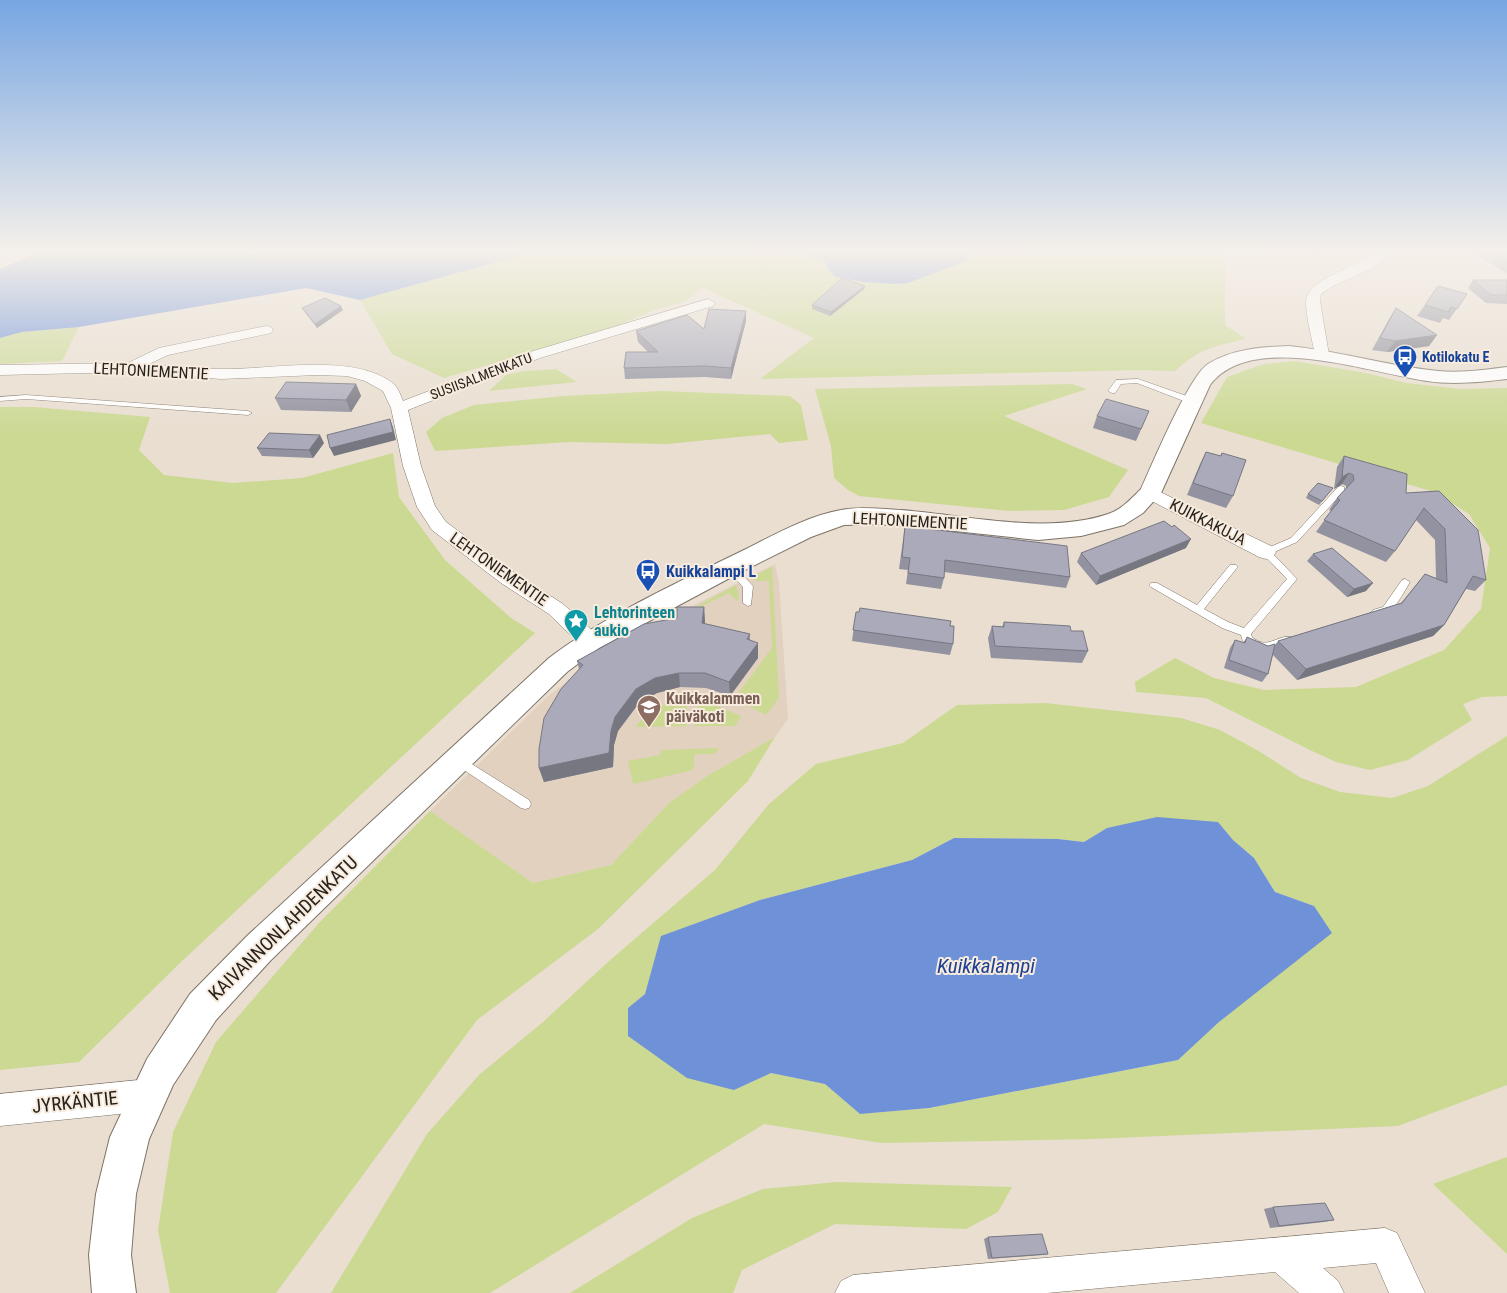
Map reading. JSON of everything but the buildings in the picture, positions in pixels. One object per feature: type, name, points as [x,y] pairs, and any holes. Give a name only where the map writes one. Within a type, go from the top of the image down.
[{"type":"street","name":"SUSIISALMENKATU","points":[[399,408],[535,355],[677,312]]},
{"type":"street","points":[[1315,312],[1322,355]]},
{"type":"street","points":[[131,367],[164,351],[266,330]]},
{"type":"street","name":"LEHTONIEMENTIE","points":[[0,370],[131,367],[221,374],[316,370],[348,371],[370,378],[389,388],[399,408],[412,466],[426,507],[439,526],[508,578],[556,609],[590,641],[730,567],[803,531],[842,517],[893,517],[1038,532],[1081,528],[1116,520],[1135,508],[1150,493],[1192,401],[1201,384],[1212,370],[1226,362],[1249,355],[1270,352],[1322,355],[1426,375],[1455,378],[1486,376],[1507,372]]},
{"type":"street","name":"KUIKKAKUJA","points":[[1150,493],[1266,552]]},
{"type":"street","name":"KAIVANNONLAHDENKATU","points":[[114,1293],[110,1255],[116,1194],[130,1137],[160,1072],[203,1007],[259,948],[558,665],[590,641]]},
{"type":"street","name":"JYRKÄNTIE","points":[[0,1110],[150,1095]]},
{"type":"street","points":[[853,1293],[1385,1245],[1407,1293]]},
{"type":"street","points":[[1281,1254],[1326,1293]]},
{"type":"lane","points":[[1112,391],[1119,382],[1132,380],[1192,401]]},
{"type":"lane","points":[[0,399],[26,397],[248,413]]},
{"type":"lane","points":[[1296,638],[1263,648],[1251,643],[1247,639],[1246,633],[1292,579],[1266,552],[1294,540],[1341,489]]},
{"type":"lane","points":[[730,567],[748,586],[748,603]]},
{"type":"lane","points":[[1198,610],[1233,567]]},
{"type":"lane","points":[[1368,616],[1386,610],[1405,582]]},
{"type":"lane","points":[[1154,585],[1225,625],[1246,633]]},
{"type":"lane","points":[[458,760],[525,804]]},
{"type":"shaded area","name":"Kuikkalammen päiväkoti","points":[[775,564],[779,583],[788,719],[775,737],[707,776],[669,803],[611,865],[533,883],[430,811],[546,698],[594,660],[661,622]]},
{"type":"green space","points":[[367,312],[648,312],[610,329],[444,378],[392,354]]},
{"type":"green space","points":[[757,312],[1225,312],[1225,325],[1246,339],[1208,349],[1175,371],[1139,370],[760,379],[814,338]]},
{"type":"green space","points":[[79,327],[62,361],[0,364],[0,338],[22,332]]},
{"type":"green space","points":[[1295,361],[1366,373],[1406,383],[1461,389],[1507,388],[1507,696],[1482,697],[1463,704],[1472,720],[1408,760],[1370,770],[1336,762],[1206,698],[1136,692],[1135,682],[1175,658],[1214,678],[1264,690],[1356,687],[1444,650],[1481,609],[1490,548],[1469,514],[1434,492],[1201,423],[1227,377],[1264,364]]},
{"type":"green space","points":[[556,369],[577,382],[489,391],[506,375],[524,371]]},
{"type":"green space","points":[[1072,384],[1087,389],[1004,416],[1128,470],[1109,497],[1064,510],[1009,511],[859,496],[848,490],[834,478],[831,446],[815,389]]},
{"type":"green space","points":[[661,391],[790,396],[801,405],[808,440],[779,443],[770,434],[667,444],[569,442],[435,451],[426,432],[442,418],[474,405],[563,396]]},
{"type":"green space","points":[[0,407],[34,407],[150,417],[139,450],[164,475],[233,483],[302,478],[393,453],[399,497],[445,560],[511,618],[535,633],[181,962],[79,1062],[0,1070]]},
{"type":"green space","points":[[772,567],[779,698],[766,715],[734,699],[772,648],[769,581],[756,581],[752,577]]},
{"type":"green space","points":[[736,585],[739,596],[737,601],[729,593],[657,628]]},
{"type":"green space","points":[[687,700],[687,726],[635,727],[652,711],[665,704]]},
{"type":"green space","points":[[699,700],[741,716],[735,726],[694,726]]},
{"type":"green space","points":[[1045,703],[1181,718],[1220,730],[1257,750],[1301,778],[1340,792],[1392,798],[1428,786],[1507,736],[1507,1085],[1398,1126],[1092,1139],[881,1143],[764,1124],[490,1293],[331,1293],[427,1134],[479,1075],[543,1022],[608,962],[715,870],[769,804],[816,764],[903,743],[957,705]],"holes":[[[1218,822],[1233,840],[1254,858],[1275,892],[1314,906],[1219,1022],[1178,1060],[929,1108],[860,1114],[825,1084],[771,1073],[734,1090],[628,1008],[645,994],[662,936],[760,900],[912,860],[954,838],[1058,839],[1084,842],[1107,828]]]},
{"type":"green space","points":[[775,737],[748,781],[598,929],[477,1020],[276,1293],[170,1293],[158,1230],[173,1132],[216,1042],[319,923],[430,811],[533,883],[611,865],[669,803],[707,776]]},
{"type":"green space","points":[[719,748],[715,754],[695,754],[693,770],[633,784],[628,761],[660,755],[661,750]]},
{"type":"green space","points":[[1507,1157],[1507,1254],[1433,1184]]},
{"type":"green space","points":[[837,1182],[1012,1187],[998,1212],[966,1229],[835,1224],[742,1270],[733,1293],[570,1293],[692,1218],[763,1189]]},
{"type":"water","points":[[0,312],[164,312],[79,327],[22,332],[0,338]]},
{"type":"water","name":"Kuikkalampi","points":[[1157,817],[1218,822],[1233,840],[1254,858],[1275,892],[1314,906],[1332,933],[1219,1022],[1178,1060],[929,1108],[860,1114],[825,1084],[771,1073],[734,1090],[687,1078],[628,1036],[628,1008],[645,994],[661,936],[760,900],[912,860],[954,838],[1058,839],[1084,842],[1107,828]]},
{"type":"place","name":"Kotilokatu E","points":[[1405,378]]},
{"type":"place","name":"Kuikkalampi L","points":[[648,592]]},
{"type":"place","name":"Lehtorinteen aukio","points":[[576,642]]},
{"type":"place","name":"Kuikkalammen päiväkoti","points":[[649,728]]}]
